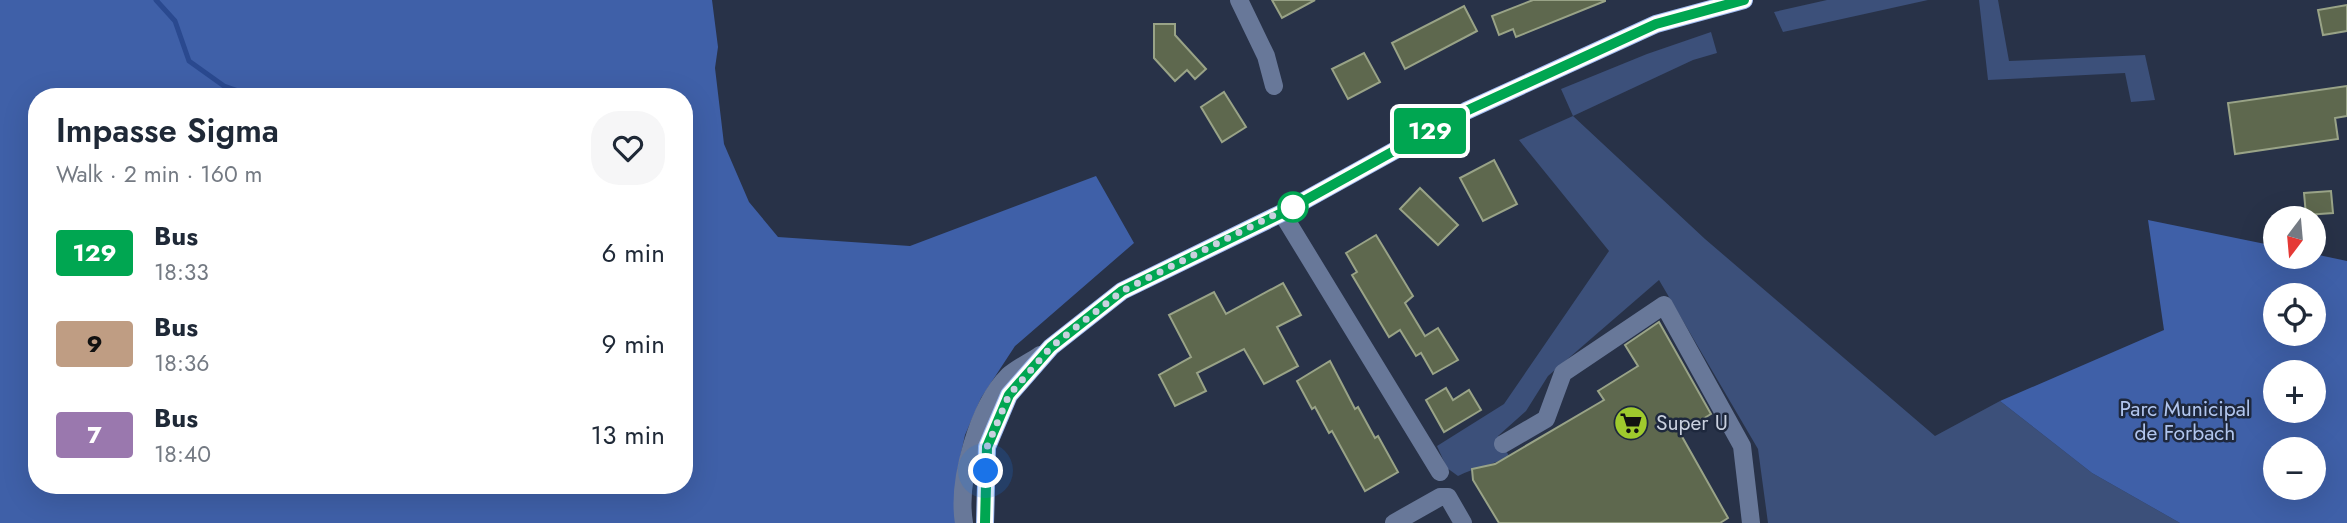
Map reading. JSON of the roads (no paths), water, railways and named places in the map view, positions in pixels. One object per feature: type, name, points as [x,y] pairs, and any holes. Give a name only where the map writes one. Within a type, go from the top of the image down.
[{"type":"main road","points":[[985,523],[987,447],[1009,395],[1051,347],[1122,291],[1282,213],[1466,111],[1656,24],[1744,0]]},
{"type":"street","points":[[1239,0],[1266,56],[1274,86]]},
{"type":"street","points":[[1282,213],[1440,472]]},
{"type":"street","points":[[1503,444],[1546,419],[1563,373],[1664,305],[1742,446],[1751,523]]},
{"type":"street","points":[[964,523],[968,459],[982,412],[1008,377],[1051,347]]},
{"type":"street","points":[[1403,521],[1440,497],[1448,497],[1462,523]]},
{"type":"waterway","points":[[156,0],[175,21],[189,61],[230,88]]},
{"type":"place","name":"Super U","points":[[1631,423]]},
{"type":"park label","name":"Parc Municipal de Forbach","points":[[2185,421]]}]
